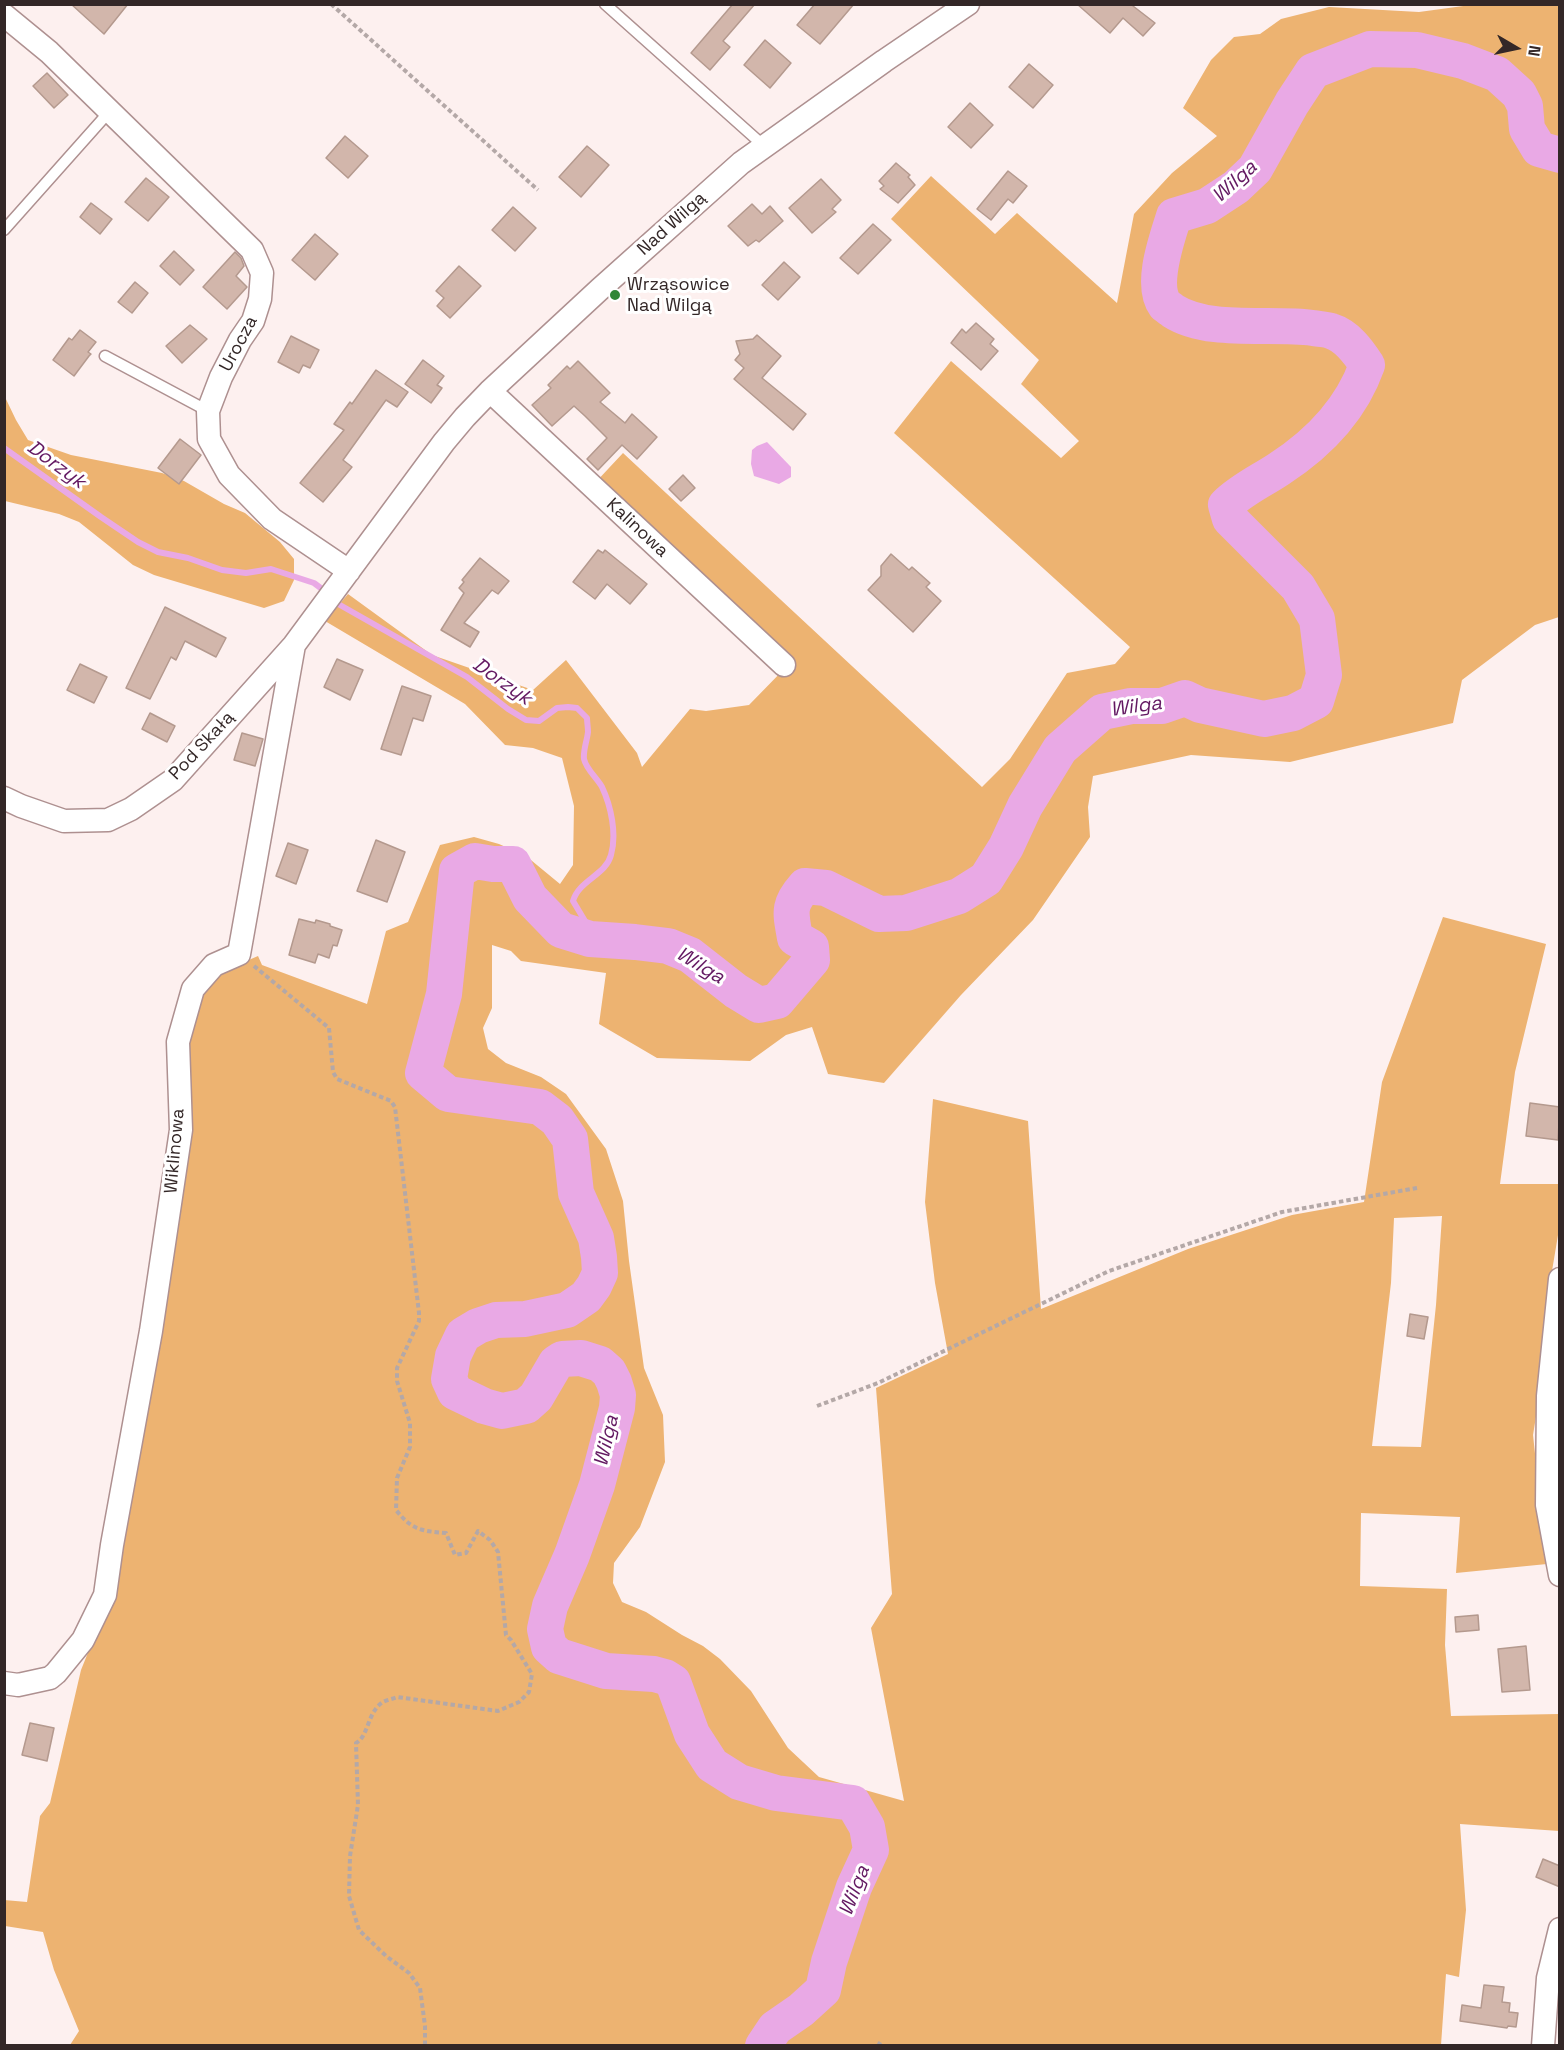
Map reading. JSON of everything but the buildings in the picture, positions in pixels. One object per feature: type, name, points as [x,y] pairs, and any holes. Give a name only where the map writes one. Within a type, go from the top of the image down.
[{"type":"street","name":"Nad Wilgą","points":[[349,571],[465,417],[490,391],[705,194],[764,146],[968,4]]},
{"type":"street","name":"Urocza","points":[[4,15],[49,52],[252,250],[262,273],[260,299],[254,321],[240,340],[221,377],[208,411],[209,439],[229,475],[272,519],[349,571]]},
{"type":"street","name":"Kalinowa","points":[[490,391],[783,666]]},
{"type":"street","name":"Pod Skałą","points":[[4,798],[64,821],[108,820],[131,809],[173,780],[294,645],[349,571]]},
{"type":"street","points":[[240,954],[294,645]]},
{"type":"street","name":"Wiklinowa","points":[[4,1683],[18,1685],[50,1678],[83,1640],[105,1595],[111,1545],[151,1331],[181,1130],[178,1042],[193,989],[214,965],[240,954]]},
{"type":"street","points":[[1560,1279],[1548,1396],[1546,1505],[1560,1575]]},
{"type":"street","points":[[1543,2046],[1548,1978],[1560,1929]]},
{"type":"lane","points":[[605,4],[764,146]]},
{"type":"lane","points":[[4,230],[109,112]]},
{"type":"lane","points":[[105,356],[208,411]]},
{"type":"path","points":[[331,4],[538,190]]},
{"type":"path","points":[[240,954],[329,1029],[333,1072],[337,1079],[391,1101],[395,1107],[419,1313],[419,1321],[397,1368],[397,1382],[410,1423],[410,1448],[397,1478],[396,1510],[405,1521],[419,1530],[446,1533],[455,1556],[466,1553],[478,1531],[490,1540],[498,1552],[506,1635],[532,1674],[529,1692],[519,1702],[498,1711],[397,1697],[382,1703],[377,1708],[362,1740],[357,1743],[358,1805],[350,1856],[349,1896],[359,1929],[386,1956],[409,1973],[420,1988],[425,2046]]},
{"type":"path","points":[[817,1406],[878,1383],[1109,1272],[1282,1212],[1417,1188]]},
{"type":"shaded area","points":[[1478,4],[1559,5],[1559,617],[1535,625],[1462,680],[1453,723],[1290,762],[1191,755],[1093,776],[1088,807],[1090,837],[1033,920],[961,995],[884,1083],[828,1074],[812,1027],[786,1035],[750,1061],[657,1058],[599,1024],[606,973],[521,961],[511,951],[492,945],[492,1008],[483,1028],[488,1049],[506,1063],[541,1077],[566,1094],[606,1149],[623,1201],[644,1368],[663,1415],[665,1462],[640,1527],[614,1563],[613,1583],[622,1602],[646,1612],[703,1646],[720,1659],[751,1691],[788,1748],[819,1777],[904,1801],[871,1628],[892,1594],[876,1388],[948,1354],[935,1283],[925,1202],[933,1099],[1028,1121],[1041,1309],[1188,1249],[1292,1215],[1364,1202],[1382,1082],[1443,917],[1546,944],[1515,1072],[1500,1184],[1559,1184],[1559,1229],[1548,1295],[1540,1392],[1533,1435],[1547,1564],[1456,1573],[1460,1517],[1361,1513],[1360,1586],[1447,1589],[1445,1645],[1451,1716],[1559,1714],[1559,1831],[1460,1824],[1466,1910],[1459,1977],[1446,1974],[1441,2045],[70,2045],[79,2031],[54,1970],[43,1932],[5,1926],[4,1900],[27,1902],[40,1816],[50,1803],[81,1670],[112,1593],[187,1039],[204,986],[221,968],[235,966],[258,956],[262,965],[367,1004],[386,931],[408,922],[440,845],[474,837],[499,844],[526,856],[560,884],[573,865],[574,806],[562,758],[533,748],[505,745],[465,704],[325,621],[348,594],[432,655],[533,690],[566,660],[637,753],[642,767],[690,709],[706,711],[749,705],[788,665],[594,484],[623,453],[982,787],[1010,759],[1067,673],[1115,664],[1130,647],[894,433],[951,361],[1061,458],[1079,441],[1021,384],[1039,360],[891,219],[931,176],[995,234],[1017,213],[1117,303],[1134,214],[1172,173],[1217,136],[1183,108],[1211,60],[1234,37],[1260,34],[1281,19],[1329,7],[1419,12]],"holes":[[[1442,1216],[1436,1305],[1421,1447],[1372,1446],[1391,1283],[1394,1218]]]},
{"type":"shaded area","points":[[4,395],[28,440],[71,455],[162,473],[184,481],[245,513],[280,542],[294,559],[294,580],[284,601],[264,608],[154,575],[133,565],[79,522],[59,514],[5,501]]},
{"type":"shaded area","points":[[767,442],[791,467],[791,477],[779,484],[754,476],[751,464],[752,450]]},
{"type":"waterway","name":"Wilga","points":[[763,2046],[775,2028],[801,2010],[823,1990],[829,1962],[854,1887],[871,1850],[867,1827],[853,1803],[776,1793],[739,1782],[712,1765],[692,1734],[673,1682],[665,1677],[654,1674],[606,1671],[559,1656],[549,1647],[545,1629],[550,1606],[572,1555],[597,1485],[617,1408],[618,1395],[609,1372],[600,1364],[581,1358],[562,1359],[556,1363],[536,1397],[526,1406],[502,1411],[484,1406],[455,1392],[449,1379],[453,1356],[463,1335],[478,1326],[496,1320],[525,1319],[567,1310],[586,1297],[600,1273],[596,1238],[576,1193],[570,1139],[557,1120],[540,1107],[448,1094],[423,1073],[444,994],[457,871],[475,861],[513,864],[530,898],[561,930],[590,939],[668,946],[690,955],[736,991],[759,1005],[777,1001],[812,960],[811,947],[795,938],[792,916],[795,899],[805,886],[826,888],[879,914],[906,913],[959,896],[986,879],[1006,847],[1025,806],[1060,749],[1102,712],[1131,706],[1162,706],[1185,698],[1200,705],[1264,719],[1293,713],[1316,701],[1324,675],[1317,619],[1298,587],[1230,519],[1226,505],[1294,459],[1320,437],[1343,411],[1367,365],[1347,340],[1329,330],[1296,326],[1204,323],[1188,318],[1166,306],[1161,296],[1159,274],[1174,216],[1207,206],[1236,187],[1255,169],[1313,71],[1370,49],[1417,50],[1463,61],[1497,74],[1519,94],[1525,106],[1527,129],[1539,149],[1560,155]]},
{"type":"waterway","name":"Dorzyk","points":[[4,448],[138,542],[158,552],[188,558],[222,570],[246,573],[271,569],[314,583],[322,589]]},
{"type":"waterway","name":"Dorzyk","points":[[340,605],[467,677],[526,720],[539,721],[557,708],[568,707],[577,708],[587,718],[588,732],[584,759],[605,795],[612,820],[613,838],[613,847],[608,862],[581,888],[573,901],[585,921],[590,939]]},
{"type":"place","name":"Wrząsowice Nad Wilgą","points":[[615,295]]}]
